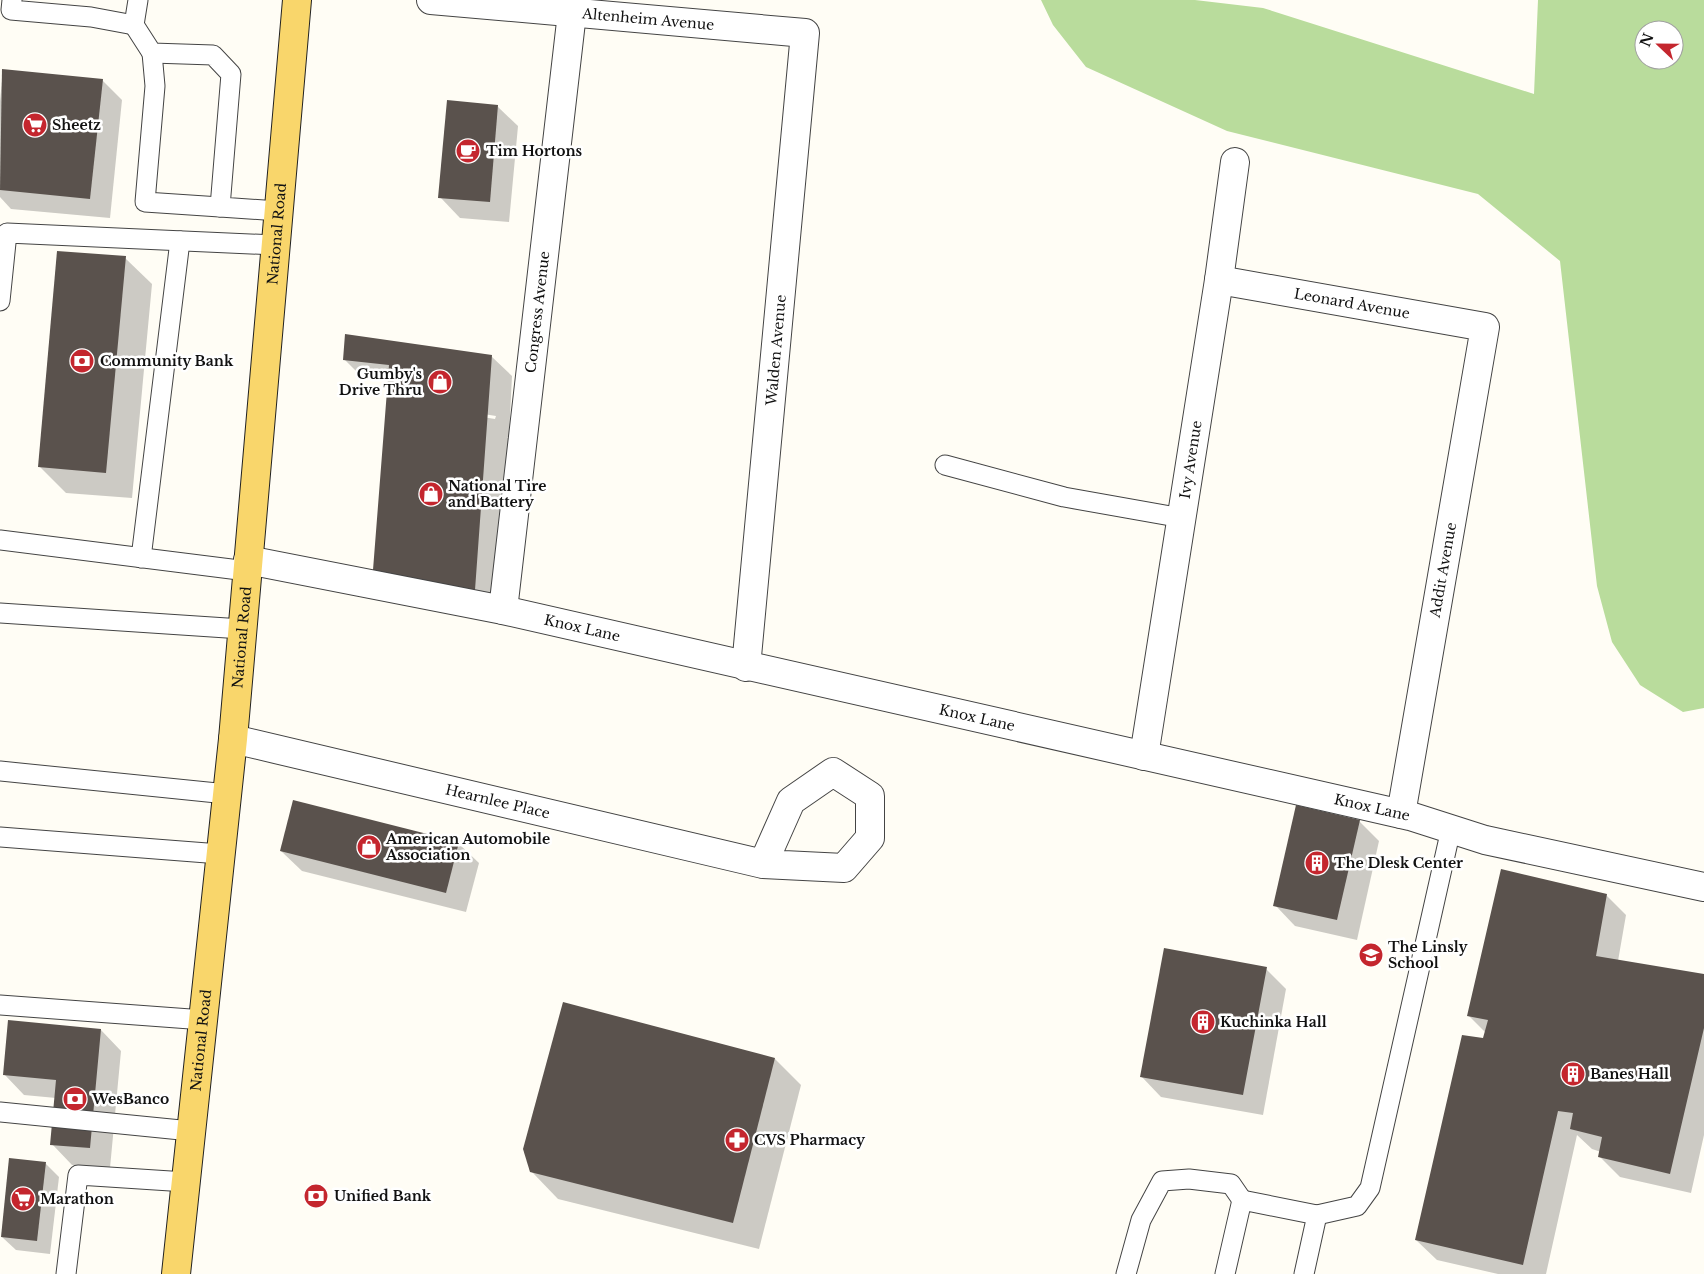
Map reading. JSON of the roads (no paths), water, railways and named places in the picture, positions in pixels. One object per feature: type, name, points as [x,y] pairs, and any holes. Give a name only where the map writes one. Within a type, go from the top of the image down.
[{"type":"main road","name":"National Road","points":[[176,1274],[220,854],[234,739],[247,565],[297,0]]},
{"type":"street","name":"Altenheim Avenue","points":[[431,0],[805,33]]},
{"type":"street","name":"Congress Avenue","points":[[503,610],[572,13]]},
{"type":"street","name":"Walden Avenue","points":[[746,667],[805,33]]},
{"type":"street","name":"Ivy Avenue","points":[[1144,756],[1219,280],[1235,162]]},
{"type":"street","name":"Leonard Avenue","points":[[1219,280],[1485,327]]},
{"type":"street","name":"Addit Avenue","points":[[1401,814],[1485,327]]},
{"type":"street","name":"Knox Lane","points":[[247,565],[503,610],[746,667],[1401,814],[1485,840],[1704,887]]},
{"type":"street","name":"Hearnlee Place","points":[[234,739],[764,864]]},
{"type":"lane","points":[[12,0],[11,10],[56,7],[92,8],[134,25],[152,53],[162,91],[158,130],[145,202],[278,211]]},
{"type":"lane","points":[[134,25],[138,0]]},
{"type":"lane","points":[[152,53],[213,55],[231,74],[221,127],[217,169],[220,207]]},
{"type":"lane","points":[[0,301],[8,233],[275,245]]},
{"type":"lane","points":[[140,558],[180,241]]},
{"type":"lane","points":[[945,465],[1064,498],[1182,518]]},
{"type":"lane","points":[[0,540],[140,558],[247,565]]},
{"type":"lane","points":[[0,612],[242,629]]},
{"type":"lane","points":[[0,770],[227,794]]},
{"type":"lane","points":[[1126,1274],[1141,1220],[1162,1181],[1189,1178],[1231,1184],[1242,1200],[1317,1216],[1357,1206],[1370,1188],[1451,829]]},
{"type":"lane","points":[[0,837],[220,854]]},
{"type":"lane","points":[[0,1005],[204,1020]]},
{"type":"lane","points":[[0,1112],[191,1131]]},
{"type":"lane","points":[[66,1274],[78,1175],[186,1182]]},
{"type":"lane","points":[[1225,1274],[1242,1200]]},
{"type":"lane","points":[[1304,1274],[1317,1216]]},
{"type":"place","name":"Sheetz","points":[[35,125]]},
{"type":"place","name":"Tim Hortons","points":[[468,151]]},
{"type":"place","name":"Community Bank","points":[[82,361]]},
{"type":"place","name":"Gumby's Drive Thru","points":[[440,382]]},
{"type":"place","name":"National Tire and Battery","points":[[431,494]]},
{"type":"place","name":"American Automobile Association","points":[[369,847]]},
{"type":"place","name":"The Dlesk Center","points":[[1317,863]]},
{"type":"place","name":"The Linsly School","points":[[1371,955]]},
{"type":"place","name":"Kuchinka Hall","points":[[1203,1022]]},
{"type":"place","name":"Banes Hall","points":[[1573,1074]]},
{"type":"place","name":"WesBanco","points":[[75,1099]]},
{"type":"place","name":"CVS Pharmacy","points":[[737,1140]]},
{"type":"place","name":"Unified Bank","points":[[316,1196]]},
{"type":"place","name":"Marathon","points":[[23,1199]]}]
